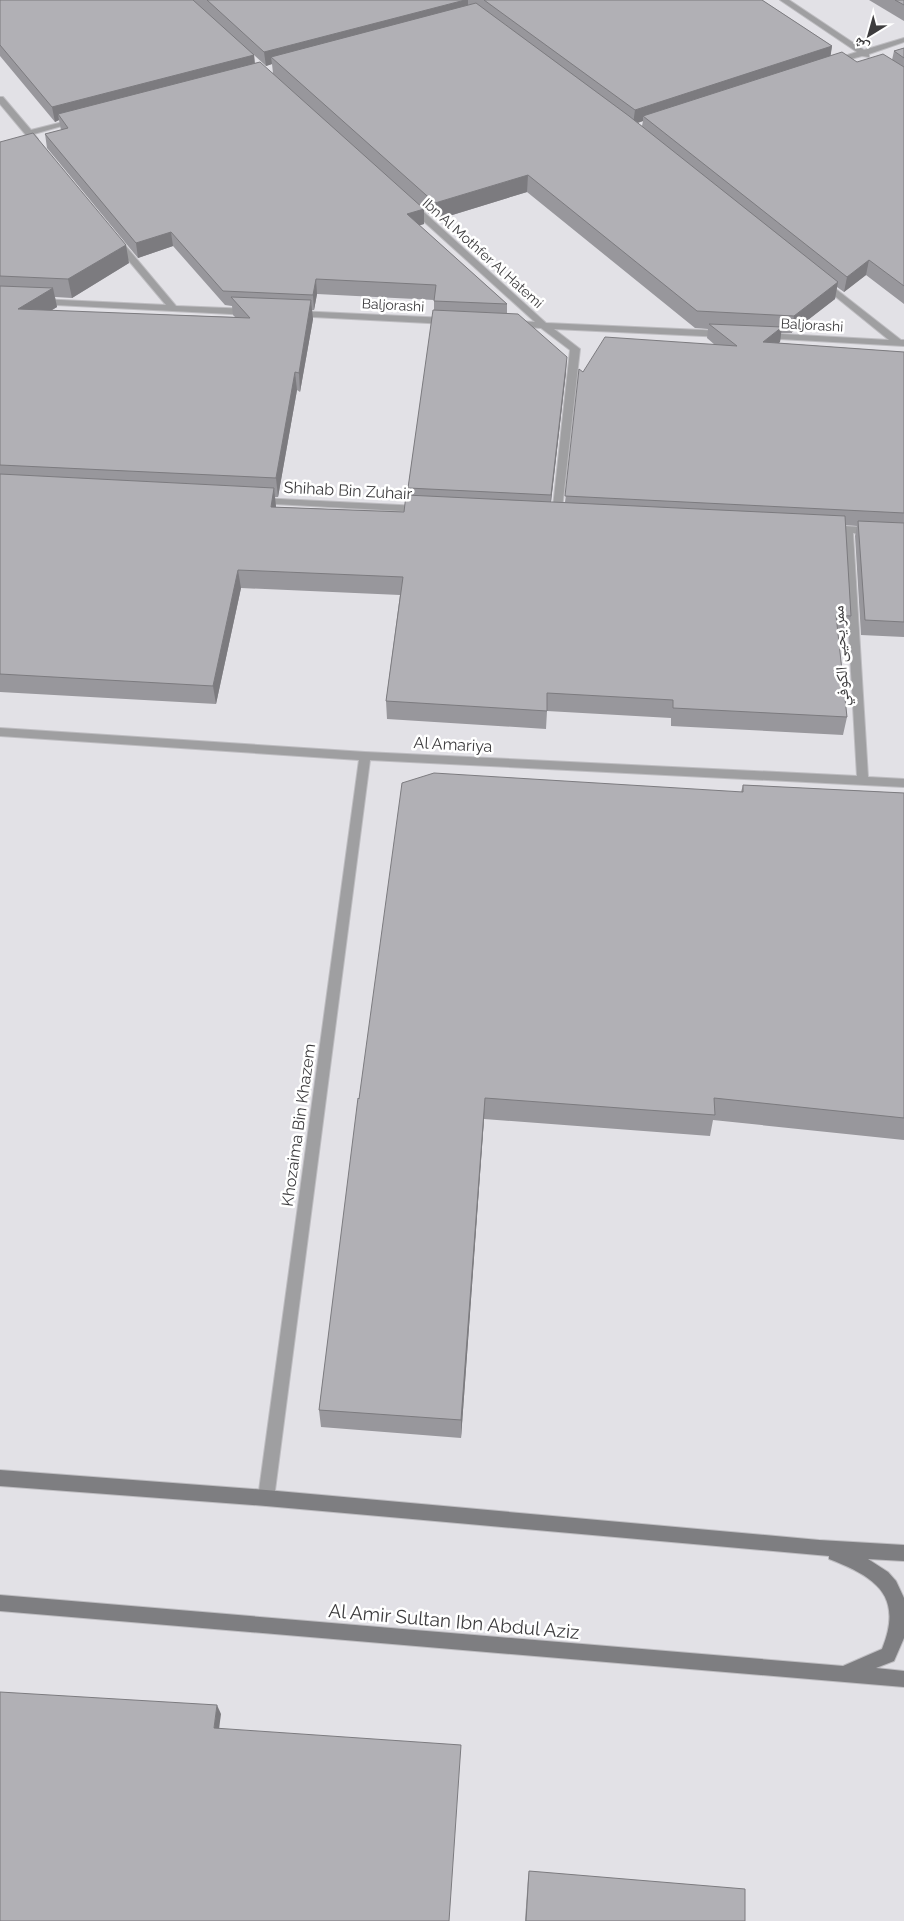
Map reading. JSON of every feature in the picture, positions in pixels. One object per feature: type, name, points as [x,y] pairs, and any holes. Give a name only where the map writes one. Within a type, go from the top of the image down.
[{"type":"street","points":[[784,0],[871,58]]},
{"type":"street","points":[[826,65],[904,40]]},
{"type":"street","points":[[0,99],[41,148]]},
{"type":"street","points":[[28,133],[85,118]]},
{"type":"street","name":"Ibn Al Mothfer Al Hatemi","points":[[403,199],[543,325],[574,349],[557,516]]},
{"type":"street","points":[[110,232],[173,308]]},
{"type":"street","points":[[815,276],[901,343]]},
{"type":"street","points":[[29,301],[261,312]]},
{"type":"street","name":"Baljorashi","points":[[290,314],[455,321]]},
{"type":"street","points":[[504,323],[731,334]]},
{"type":"street","name":"Baljorashi","points":[[750,336],[901,343]]},
{"type":"street","name":"Shihab Bin Zuhair","points":[[249,500],[428,509]]},
{"type":"street","points":[[819,528],[904,532]]},
{"type":"street","name":"ممر يحيى الكوفي","points":[[848,529],[863,782]]},
{"type":"street","name":"Al Amariya","points":[[0,732],[365,756],[904,783]]},
{"type":"street","name":"Khozaima Bin Khazem","points":[[266,1498],[365,756]]},
{"type":"street","points":[[0,1478],[266,1498],[819,1548],[904,1553]]},
{"type":"street","points":[[819,1548],[858,1561],[885,1578],[898,1602],[900,1627],[888,1655],[843,1674]]},
{"type":"street","name":"Al Amir Sultan Ibn Abdul Aziz","points":[[0,1603],[904,1679]]},
{"type":"building","points":[[0,0],[193,0],[254,55],[52,107],[0,45]]},
{"type":"building","points":[[207,0],[465,0],[264,52]]},
{"type":"building","points":[[484,0],[762,0],[832,46],[635,110]]},
{"type":"building","points":[[895,0],[904,0],[904,5]]},
{"type":"building","points":[[476,3],[629,116],[838,282],[794,316],[697,311],[528,175],[435,203],[271,57]]},
{"type":"building","points":[[904,48],[904,58],[894,51]]},
{"type":"building","points":[[842,52],[857,62],[883,54],[904,67],[904,286],[869,260],[847,277],[643,116]]},
{"type":"building","points":[[260,62],[424,209],[407,214],[507,304],[434,301],[436,285],[316,279],[313,295],[223,291],[171,232],[136,243],[45,134],[68,128],[58,114]]},
{"type":"building","points":[[33,133],[126,245],[68,279],[0,276],[0,142]]},
{"type":"building","points":[[0,286],[53,288],[18,309],[250,318],[231,297],[311,300],[299,373],[295,372],[276,478],[0,465]]},
{"type":"building","points":[[433,310],[518,314],[567,357],[551,495],[408,488]]},
{"type":"building","points":[[709,324],[782,327],[763,342],[904,352],[904,513],[565,496],[579,369],[583,372],[605,337],[737,346]]},
{"type":"building","points":[[0,474],[274,488],[271,507],[404,512],[406,495],[845,516],[851,616],[836,615],[847,717],[673,708],[673,700],[547,693],[547,711],[386,701],[403,577],[238,570],[213,686],[0,674]]},
{"type":"building","points":[[858,521],[904,523],[904,622],[865,620]]},
{"type":"building","points":[[434,773],[743,792],[743,785],[904,793],[904,1118],[714,1098],[715,1115],[485,1098],[461,1420],[319,1410],[358,1098],[402,783]]},
{"type":"building","points":[[0,1692],[217,1705],[214,1728],[461,1745],[449,1921],[0,1921]]},
{"type":"building","points":[[529,1871],[745,1889],[745,1921],[526,1921]]}]
